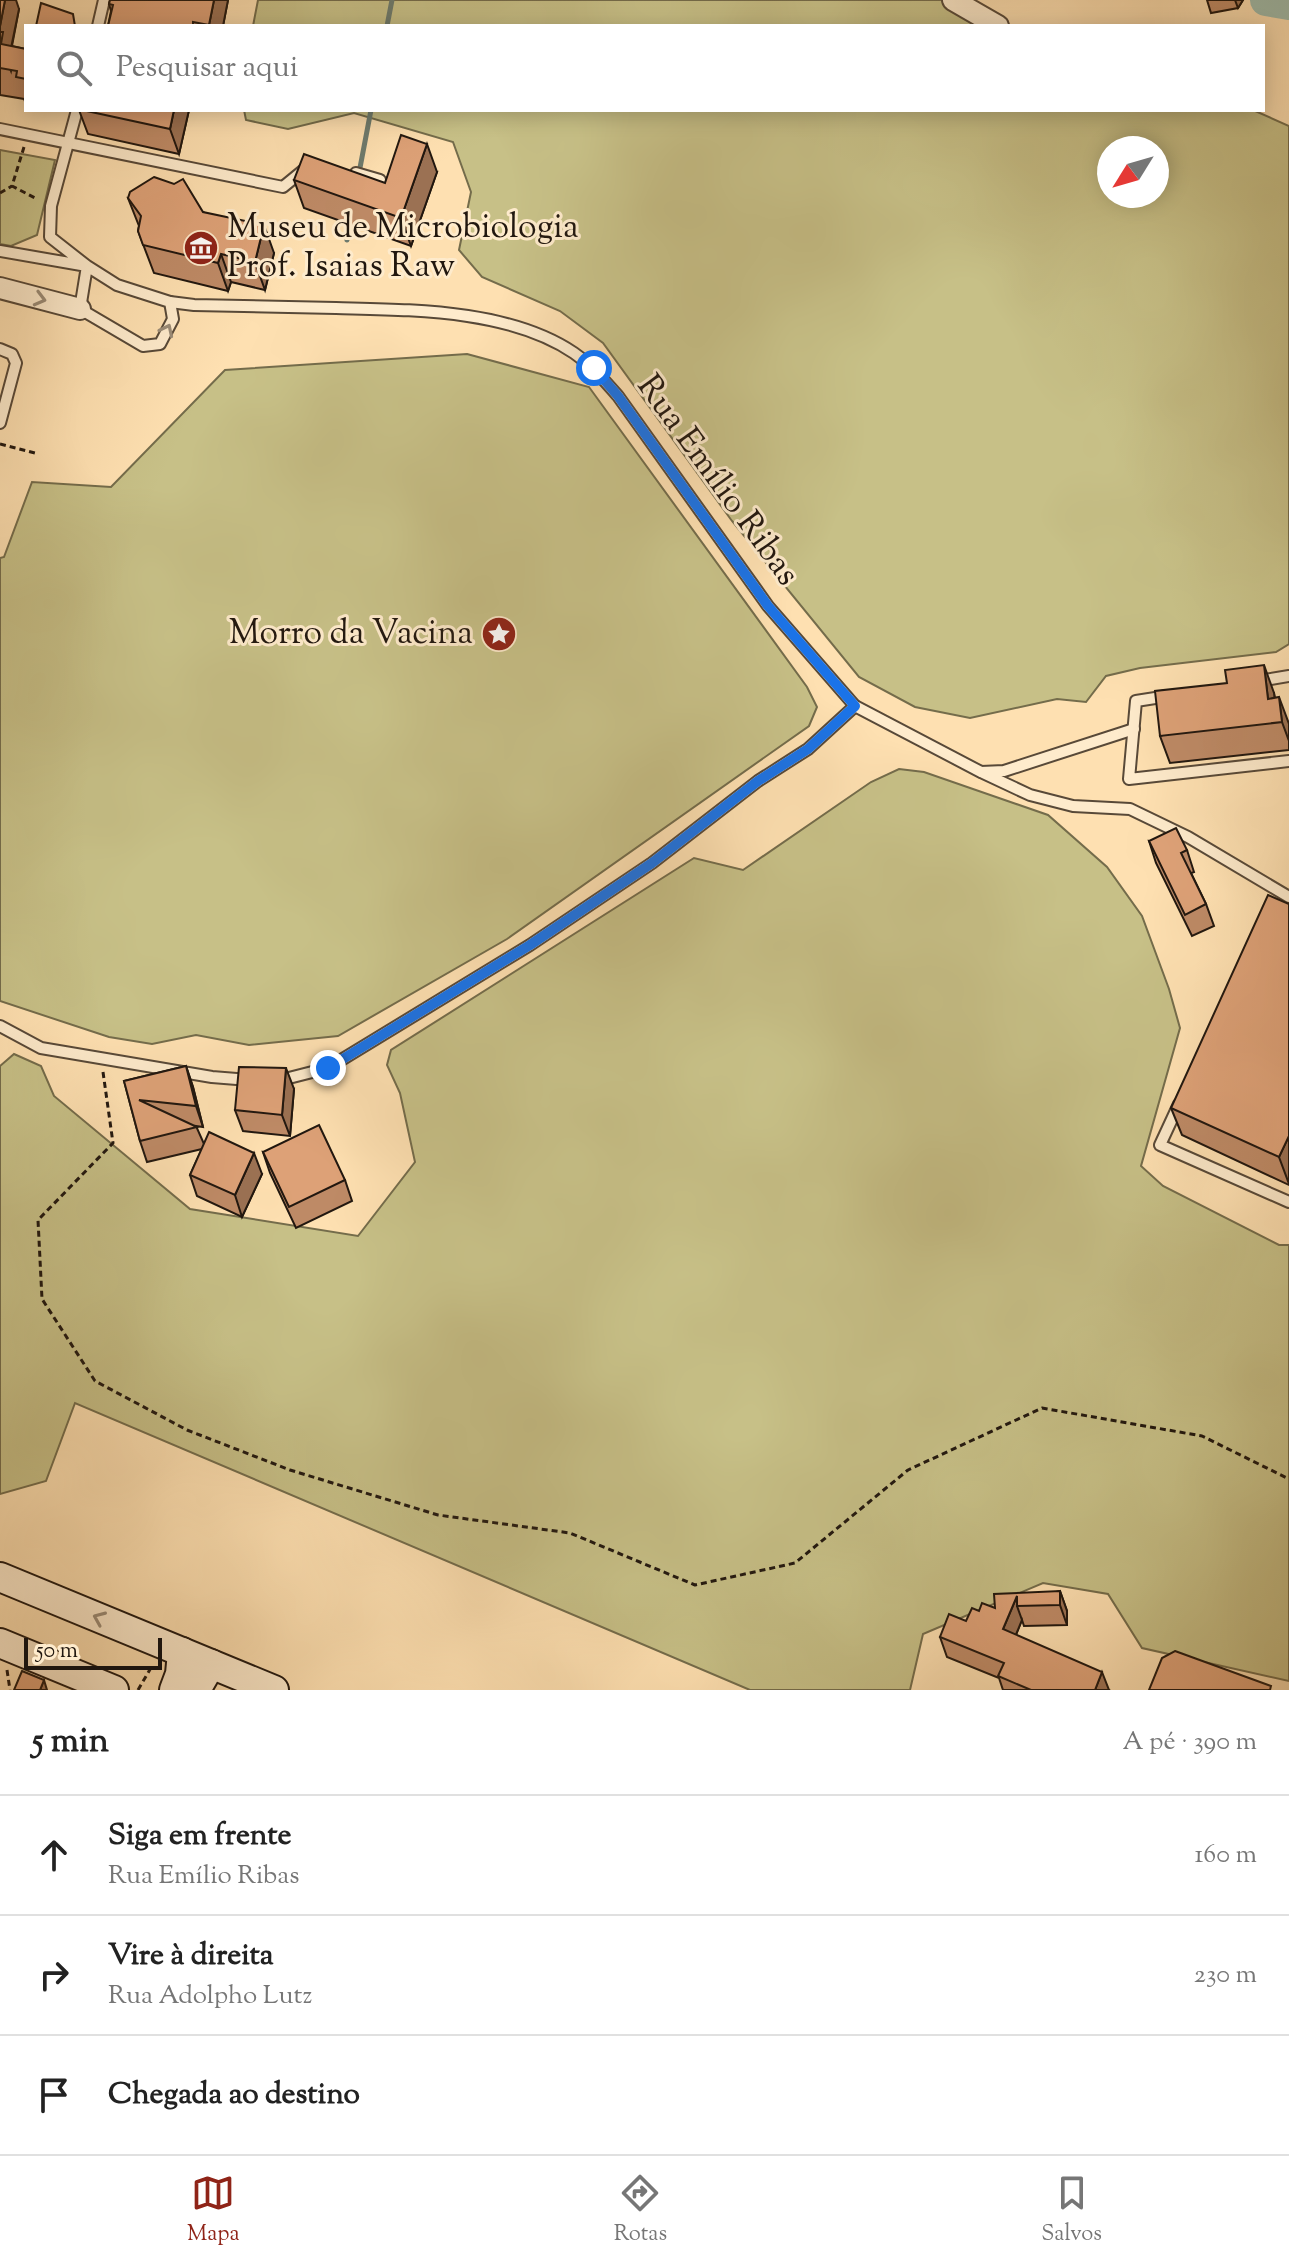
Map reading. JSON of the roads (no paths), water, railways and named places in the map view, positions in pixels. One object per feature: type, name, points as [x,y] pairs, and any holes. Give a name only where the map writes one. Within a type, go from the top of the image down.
[{"type":"main road","points":[[0,1577],[274,1690]]},
{"type":"main road","points":[[0,1643],[114,1690]]},
{"type":"main road","points":[[173,1648],[180,1674],[174,1690]]},
{"type":"main road","points":[[196,1690],[211,1664]]},
{"type":"street","points":[[953,0],[995,24]]},
{"type":"street","points":[[0,288],[80,309]]},
{"type":"lane","points":[[98,24],[104,0]]},
{"type":"lane","points":[[76,112],[51,206],[50,237],[87,266],[80,309],[143,346],[160,344],[173,319],[170,302]]},
{"type":"lane","points":[[0,129],[283,187],[314,161]]},
{"type":"lane","points":[[340,169],[380,180]]},
{"type":"lane","name":"Rua Emílio Ribas","points":[[0,251],[87,266],[117,285],[170,302],[404,309],[517,326],[572,351],[594,368],[618,396],[768,606],[855,706]]},
{"type":"lane","points":[[0,349],[12,354],[16,363],[0,423]]},
{"type":"lane","points":[[1243,684],[1289,676]]},
{"type":"lane","points":[[1182,694],[1136,701],[1129,779],[1289,761]]},
{"type":"lane","points":[[0,1026],[41,1048],[212,1077],[275,1082],[328,1068],[530,945],[652,863],[758,781],[808,749],[855,706],[1030,795],[1073,806],[1130,809],[1188,837],[1289,897]]},
{"type":"lane","points":[[981,772],[1004,771],[1134,729]]},
{"type":"lane","points":[[1269,905],[1275,891]]},
{"type":"lane","points":[[1186,1088],[1160,1145],[1289,1202]]},
{"type":"waterway","points":[[387,24],[392,0]]},
{"type":"waterway","points":[[1266,0],[1289,4]]},
{"type":"waterway","points":[[359,173],[371,112]]},
{"type":"waterway","points":[[347,240],[351,218]]},
{"type":"place","name":"Museu de Microbiologia Prof. Isaias Raw","points":[[201,248]]},
{"type":"place","name":"Morro da Vacina","points":[[499,634]]}]
